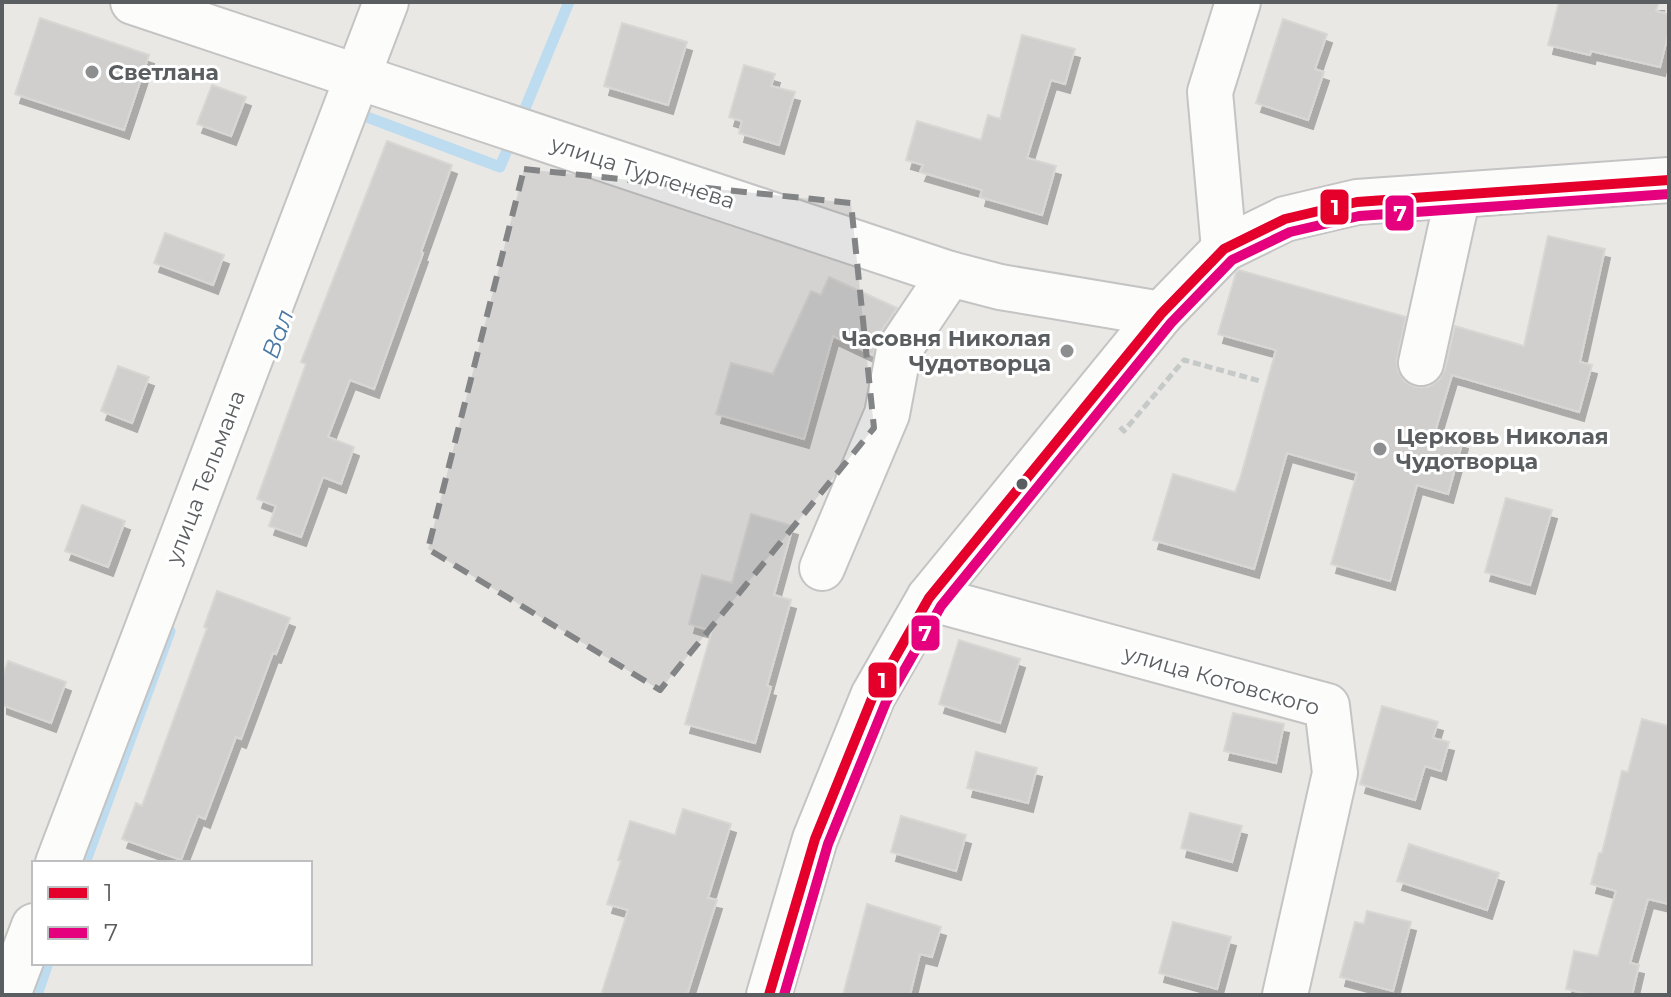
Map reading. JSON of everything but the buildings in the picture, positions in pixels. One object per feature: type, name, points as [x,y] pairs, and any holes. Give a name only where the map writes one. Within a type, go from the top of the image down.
[{"type":"street","name":"улица Тургенева","points":[[133,2],[950,274],[1000,287],[1161,314]]},
{"type":"street","name":"улица Тельмана","points":[[59,861],[386,2]]},
{"type":"street","points":[[1224,249],[1210,92],[1238,2]]},
{"type":"street","points":[[769,995],[815,839],[873,696],[929,598],[1161,314],[1224,249],[1285,219],[1357,202],[1669,180]]},
{"type":"street","points":[[1421,363],[1458,195]]},
{"type":"street","points":[[822,568],[887,414],[899,350],[950,274]]},
{"type":"street","name":"улица Котовского","points":[[929,598],[1327,706],[1335,773],[1285,995]]},
{"type":"street","points":[[8,995],[32,931]]},
{"type":"highlighted area","points":[[524,169],[851,203],[874,428],[660,690],[428,549]]},
{"type":"waterway","name":"Вал","points":[[519,123],[569,2]]},
{"type":"waterway","name":"Вал","points":[[357,119],[359,114],[500,167],[512,138]]},
{"type":"waterway","name":"Вал","points":[[86,861],[170,631]]},
{"type":"waterway","name":"Вал","points":[[37,995],[47,965]]},
{"type":"transit line","name":"1","points":[[769,995],[815,839],[873,696],[929,598],[1161,314],[1224,249],[1285,219],[1357,202],[1669,180]]},
{"type":"transit line","name":"7","points":[[784,995],[828,844],[886,702],[941,606],[1171,323],[1232,260],[1290,232],[1359,216],[1669,194]]},
{"type":"place","name":"Светлана","points":[[92,72]]},
{"type":"place","name":"Часовня Николая Чудотворца","points":[[1067,351]]},
{"type":"place","name":"Церковь Николая Чудотворца","points":[[1380,449]]}]
